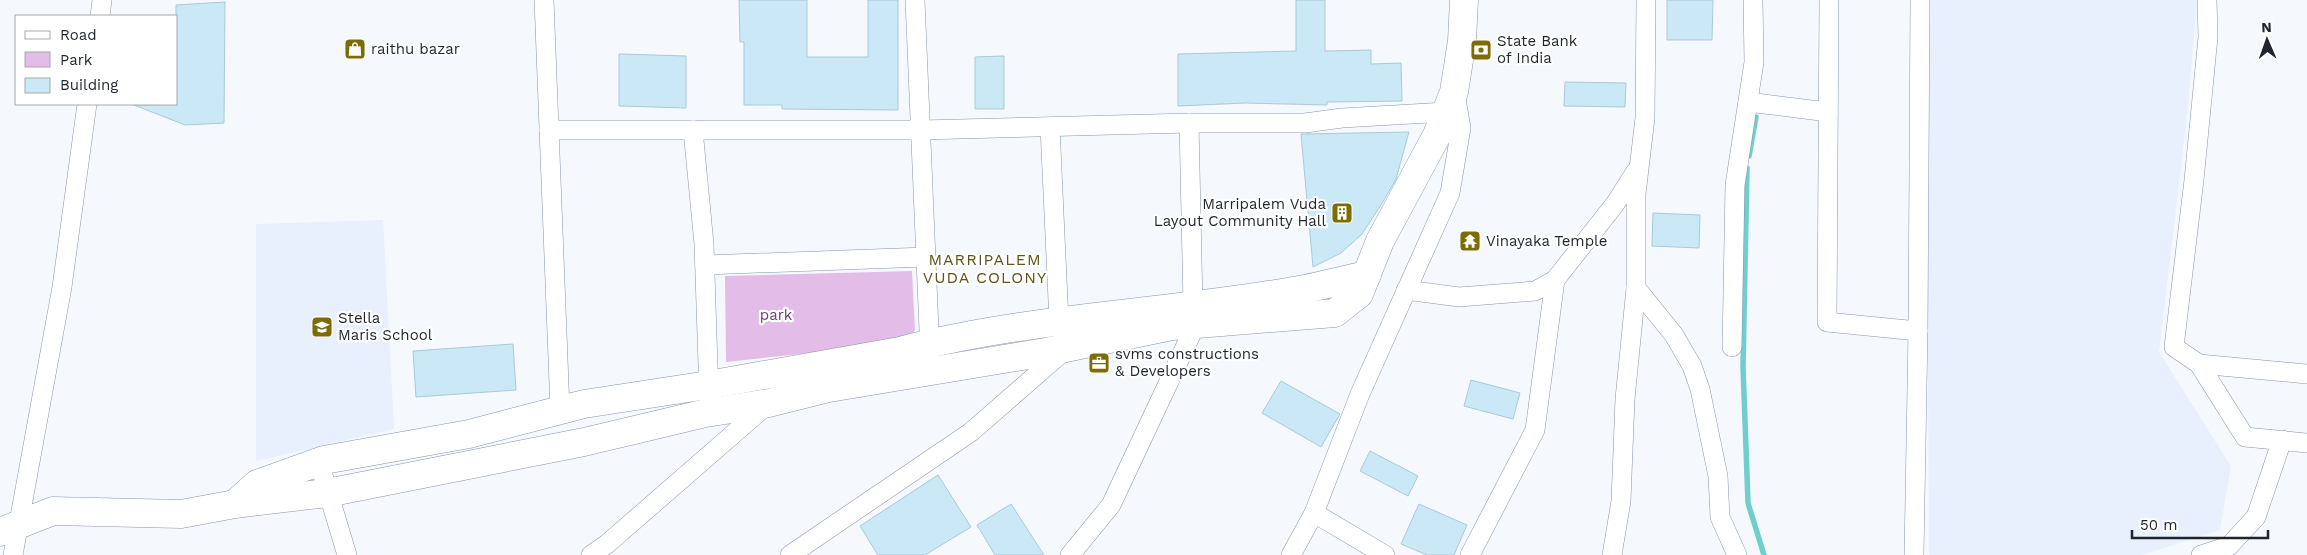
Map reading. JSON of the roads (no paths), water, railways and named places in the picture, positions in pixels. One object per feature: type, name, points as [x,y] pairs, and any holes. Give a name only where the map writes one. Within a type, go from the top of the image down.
[{"type":"street","points":[[100,15],[102,0]]},
{"type":"street","points":[[544,0],[560,410]]},
{"type":"street","points":[[915,0],[931,370]]},
{"type":"street","points":[[234,504],[257,484],[319,462],[469,434],[584,404],[708,385],[900,351],[930,343],[1058,322],[1194,315],[1336,313],[1359,294],[1380,241],[1437,135],[1450,102],[1462,40],[1464,0]]},
{"type":"street","points":[[1612,555],[1621,502],[1625,399],[1636,288],[1634,239],[1639,166],[1645,118],[1646,0]]},
{"type":"street","points":[[1732,347],[1735,185],[1754,62],[1753,0]]},
{"type":"street","points":[[1829,0],[1827,322],[1918,331]]},
{"type":"street","points":[[1914,555],[1918,331],[1920,0]]},
{"type":"street","points":[[2207,0],[2208,37],[2194,180],[2174,347],[2199,364],[2245,437],[2307,442]]},
{"type":"street","points":[[549,130],[921,130],[1189,123],[1305,123],[1450,102]]},
{"type":"street","points":[[1291,555],[1314,513],[1360,394],[1450,192],[1461,128],[1450,102]]},
{"type":"street","points":[[1748,102],[1828,112]]},
{"type":"street","points":[[13,555],[10,528],[62,287],[87,105]]},
{"type":"street","points":[[1070,555],[1111,505],[1194,315],[1189,123]]},
{"type":"street","points":[[1050,127],[1058,322]]},
{"type":"street","points":[[693,130],[705,265],[710,413]]},
{"type":"street","points":[[1406,290],[1459,297],[1535,291],[1555,280],[1615,204],[1639,166]]},
{"type":"street","points":[[705,265],[926,257]]},
{"type":"street","points":[[1470,555],[1535,430],[1555,280]]},
{"type":"street","points":[[1636,288],[1674,335],[1692,366],[1700,389],[1718,476],[1720,517],[1737,555]]},
{"type":"street","points":[[10,528],[53,511],[181,514],[234,504],[327,493],[584,442],[710,413],[769,403],[829,388],[1068,348],[1172,326],[1194,315]]},
{"type":"street","points":[[790,555],[971,432],[1068,348]]},
{"type":"street","points":[[2199,364],[2307,374]]},
{"type":"street","points":[[591,555],[607,544],[769,403]]},
{"type":"street","points":[[2202,555],[2229,546],[2256,517],[2282,440]]},
{"type":"street","points":[[319,462],[347,555]]},
{"type":"street","points":[[1314,513],[1385,555]]},
{"type":"waterway","points":[[1749,156],[1756,117]]},
{"type":"waterway","points":[[1747,168],[1743,367],[1748,503],[1764,555]]},
{"type":"place","name":"raithu bazar","points":[[355,49]]},
{"type":"place","name":"State Bank of India","points":[[1481,50]]},
{"type":"place","name":"Marripalem Vuda Layout Community Hall","points":[[1342,213]]},
{"type":"place","name":"Vinayaka Temple","points":[[1470,241]]},
{"type":"place","name":"Stella Maris School","points":[[322,327]]},
{"type":"place","name":"svms constructions & Developers","points":[[1099,363]]},
{"type":"district","name":"MARRIPALEM VUDA COLONY","points":[[985,268]]},
{"type":"park label","name":"park","points":[[776,315]]}]
